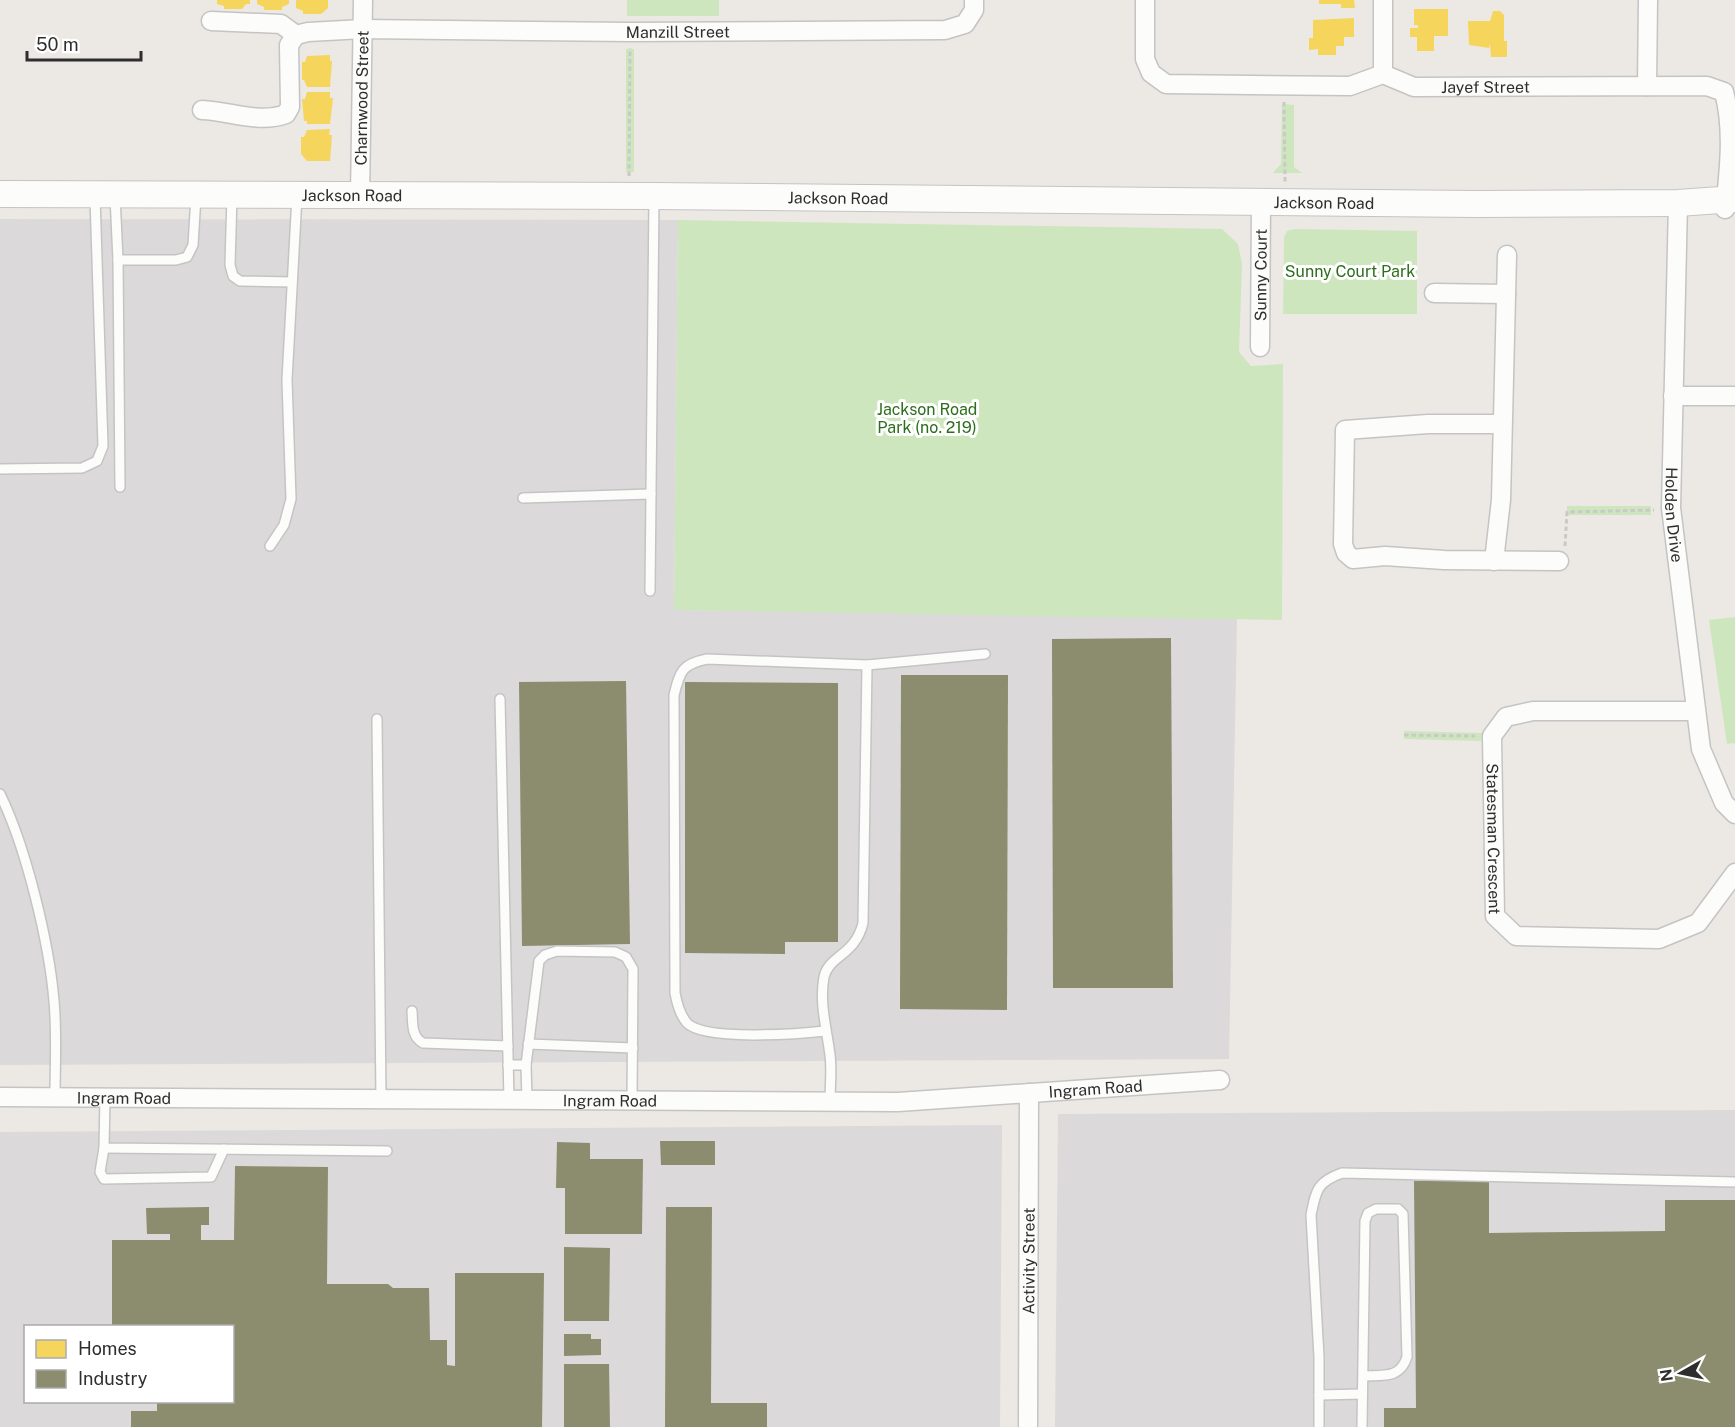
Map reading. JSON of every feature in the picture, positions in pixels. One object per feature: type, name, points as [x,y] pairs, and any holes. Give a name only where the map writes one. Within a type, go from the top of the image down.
[{"type":"street","name":"Charnwood Street","points":[[360,196],[363,0]]},
{"type":"street","name":"Manzill Street","points":[[296,35],[308,32],[363,29],[630,32],[945,30],[965,24],[974,10],[974,0]]},
{"type":"street","points":[[1145,0],[1145,59],[1151,74],[1166,84],[1284,87],[1350,86],[1383,74],[1383,0]]},
{"type":"street","points":[[1647,86],[1648,0]]},
{"type":"street","points":[[202,110],[225,111],[239,117],[278,117],[286,114],[290,107],[289,45],[296,35],[281,24],[211,21]]},
{"type":"street","name":"Jayef Street","points":[[1383,74],[1414,87],[1707,86],[1724,92],[1732,110],[1730,204]]},
{"type":"street","name":"Jackson Road","points":[[0,194],[1730,204]]},
{"type":"street","name":"Sunny Court","points":[[1260,347],[1261,202]]},
{"type":"street","name":"Holden Drive","points":[[1678,204],[1671,508],[1701,750],[1724,803],[1735,814]]},
{"type":"street","points":[[1494,561],[1501,500],[1507,255]]},
{"type":"street","points":[[1434,293],[1506,294]]},
{"type":"street","points":[[1673,396],[1735,396]]},
{"type":"street","points":[[1502,424],[1428,424],[1345,430],[1343,544],[1346,553],[1353,559],[1385,556],[1494,561],[1559,561]]},
{"type":"street","points":[[1492,736],[1506,717],[1533,711],[1695,711]]},
{"type":"street","name":"Statesman Crescent","points":[[1492,736],[1495,916],[1516,936],[1659,939],[1698,923],[1735,873]]},
{"type":"street","name":"Ingram Road","points":[[0,1097],[898,1102],[1220,1080]]},
{"type":"street","name":"Activity Street","points":[[1028,1427],[1029,1093]]},
{"type":"lane","points":[[105,195],[118,260],[120,487]]},
{"type":"lane","points":[[0,469],[82,468],[97,460],[103,446],[105,195]]},
{"type":"lane","points":[[118,260],[176,260],[187,257],[193,246],[196,196]]},
{"type":"lane","points":[[232,196],[230,265],[233,276],[240,281],[292,282]]},
{"type":"lane","points":[[270,546],[284,525],[291,499],[287,380],[297,196]]},
{"type":"lane","points":[[642,196],[651,494],[650,591]]},
{"type":"lane","points":[[523,498],[651,494]]},
{"type":"lane","points":[[825,1031],[799,1035],[706,1033],[688,1024],[680,1013],[675,993],[674,695],[679,674],[690,663],[707,659],[867,665],[985,654]]},
{"type":"lane","points":[[830,1101],[830,1055],[825,1031],[824,977],[830,964],[854,945],[863,923],[867,665]]},
{"type":"lane","points":[[500,699],[508,1065],[518,1100]]},
{"type":"lane","points":[[378,719],[381,1100]]},
{"type":"lane","points":[[0,794],[23,857],[44,937],[54,1001],[55,1097]]},
{"type":"lane","points":[[518,1100],[526,1065],[539,961],[545,955],[557,951],[615,952],[626,957],[633,969],[632,1101]]},
{"type":"lane","points":[[412,1011],[413,1033],[416,1039],[423,1043],[508,1046]]},
{"type":"lane","points":[[528,1044],[633,1048]]},
{"type":"lane","points":[[508,1065],[526,1065]]},
{"type":"lane","points":[[105,1097],[104,1148],[99,1172],[104,1179],[211,1177],[216,1172],[224,1149]]},
{"type":"lane","points":[[104,1148],[387,1151]]},
{"type":"lane","points":[[1319,1427],[1311,1215],[1315,1194],[1324,1179],[1342,1173],[1735,1182]]},
{"type":"lane","points":[[1362,1427],[1365,1221],[1368,1213],[1376,1209],[1398,1209],[1403,1214],[1407,1357],[1403,1369],[1396,1374],[1363,1376]]},
{"type":"lane","points":[[1319,1395],[1362,1394]]},
{"type":"path","points":[[630,32],[642,196]]},
{"type":"path","points":[[1284,87],[1287,202]]},
{"type":"path","points":[[1559,561],[1565,550],[1567,512],[1671,508]]},
{"type":"path","points":[[1404,735],[1492,736]]},
{"type":"shaded area","points":[[0,219],[678,220],[674,610],[1237,617],[1229,1059],[0,1065]]},
{"type":"shaded area","points":[[1735,1110],[1735,1427],[1055,1427],[1058,1114]]},
{"type":"shaded area","points":[[1002,1125],[1000,1427],[0,1427],[0,1132]]},
{"type":"green space","points":[[627,0],[719,0],[719,16],[627,16]]},
{"type":"green space","points":[[626,49],[634,49],[634,172],[626,172]]},
{"type":"green space","points":[[1282,104],[1294,105],[1294,167],[1302,173],[1273,173],[1281,164]]},
{"type":"green space","name":"Jackson Road Park (no. 219)","points":[[678,220],[1222,229],[1238,244],[1242,264],[1239,352],[1251,366],[1283,364],[1282,620],[674,610]]},
{"type":"green space","name":"Sunny Court Park","points":[[1294,229],[1417,231],[1417,314],[1283,314],[1284,237],[1287,231]]},
{"type":"green space","points":[[1567,506],[1651,506],[1651,515],[1567,515]]},
{"type":"green space","points":[[1735,617],[1735,743],[1727,744],[1709,620]]},
{"type":"green space","points":[[1404,731],[1482,733],[1481,741],[1404,739]]},
{"type":"building: Homes","points":[[217,0],[250,0],[250,4],[246,4],[242,9],[224,9],[224,6],[217,4]]},
{"type":"building: Homes","points":[[257,0],[289,0],[289,4],[282,7],[282,10],[264,10],[264,7],[257,4]]},
{"type":"building: Homes","points":[[296,0],[328,0],[328,8],[321,14],[303,14],[303,11],[296,8]]},
{"type":"building: Homes","points":[[1319,0],[1354,0],[1355,8],[1341,8],[1341,4],[1319,4]]},
{"type":"building: Homes","points":[[1414,9],[1448,9],[1448,36],[1434,36],[1434,51],[1417,51],[1417,37],[1410,37],[1410,28],[1418,28],[1418,25],[1414,25]]},
{"type":"building: Homes","points":[[1493,11],[1500,11],[1504,15],[1504,41],[1507,41],[1507,57],[1491,57],[1490,44],[1489,48],[1469,45],[1468,21],[1490,21]]},
{"type":"building: Homes","points":[[1354,18],[1354,37],[1344,37],[1344,46],[1336,46],[1336,55],[1318,55],[1318,49],[1309,50],[1309,38],[1313,38],[1313,20]]},
{"type":"building: Homes","points":[[330,55],[330,61],[332,61],[330,87],[307,87],[302,80],[302,62],[305,62],[307,56]]},
{"type":"building: Homes","points":[[307,92],[330,92],[330,98],[333,98],[330,124],[307,124],[307,121],[304,121],[302,99],[305,99]]},
{"type":"building: Homes","points":[[330,129],[329,135],[332,135],[330,161],[307,161],[301,154],[301,137],[304,137],[307,130]]},
{"type":"building: Industry","points":[[1171,638],[1173,988],[1053,988],[1052,639]]},
{"type":"building: Industry","points":[[901,675],[1008,675],[1007,1010],[900,1009]]},
{"type":"building: Industry","points":[[626,681],[630,944],[522,946],[519,682]]},
{"type":"building: Industry","points":[[685,682],[838,683],[838,942],[785,942],[785,954],[685,953]]},
{"type":"building: Industry","points":[[660,1141],[715,1141],[715,1165],[661,1165]]},
{"type":"building: Industry","points":[[557,1142],[590,1143],[590,1159],[643,1159],[642,1234],[565,1234],[565,1188],[556,1188]]},
{"type":"building: Industry","points":[[235,1166],[328,1167],[327,1284],[388,1284],[393,1288],[429,1288],[430,1340],[447,1340],[447,1365],[455,1366],[455,1273],[544,1273],[542,1427],[131,1427],[131,1411],[157,1411],[157,1403],[234,1403],[234,1325],[112,1325],[112,1240],[170,1240],[170,1234],[147,1234],[146,1208],[209,1207],[209,1225],[201,1225],[201,1240],[234,1240]]},
{"type":"building: Industry","points":[[1489,1180],[1489,1233],[1665,1231],[1665,1200],[1735,1200],[1735,1427],[1384,1427],[1384,1408],[1416,1408],[1414,1181]]},
{"type":"building: Industry","points":[[666,1207],[712,1207],[711,1403],[767,1403],[767,1427],[665,1427]]},
{"type":"building: Industry","points":[[564,1247],[610,1248],[609,1321],[564,1321]]},
{"type":"building: Industry","points":[[564,1334],[591,1334],[591,1339],[601,1339],[601,1355],[564,1356]]},
{"type":"building: Industry","points":[[564,1364],[609,1364],[610,1427],[564,1427]]}]
